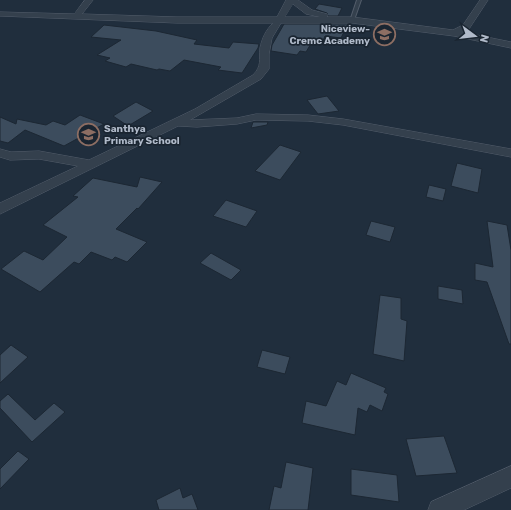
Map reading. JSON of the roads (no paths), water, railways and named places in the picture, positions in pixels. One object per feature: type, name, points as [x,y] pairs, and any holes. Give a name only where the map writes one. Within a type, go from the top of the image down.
[{"type":"street","points":[[76,16],[89,0]]},
{"type":"street","points":[[0,208],[176,122],[257,77],[264,69],[264,50],[271,30],[280,20],[292,0],[309,12],[320,16],[454,33],[511,45]]},
{"type":"street","points":[[454,33],[466,27],[484,0]]},
{"type":"street","points":[[0,14],[28,14],[42,17],[60,18],[76,16],[177,20],[341,19]]},
{"type":"street","points":[[176,122],[197,124],[237,121],[256,117],[308,118],[343,122],[511,153]]},
{"type":"street","points":[[0,153],[10,156],[39,155],[90,164]]},
{"type":"street","points":[[439,510],[511,477]]},
{"type":"lane","points":[[352,20],[359,0]]},
{"type":"place","name":"Niceview- Cremc Academy","points":[[385,35]]},
{"type":"place","name":"Santhya Primary School","points":[[89,135]]}]
